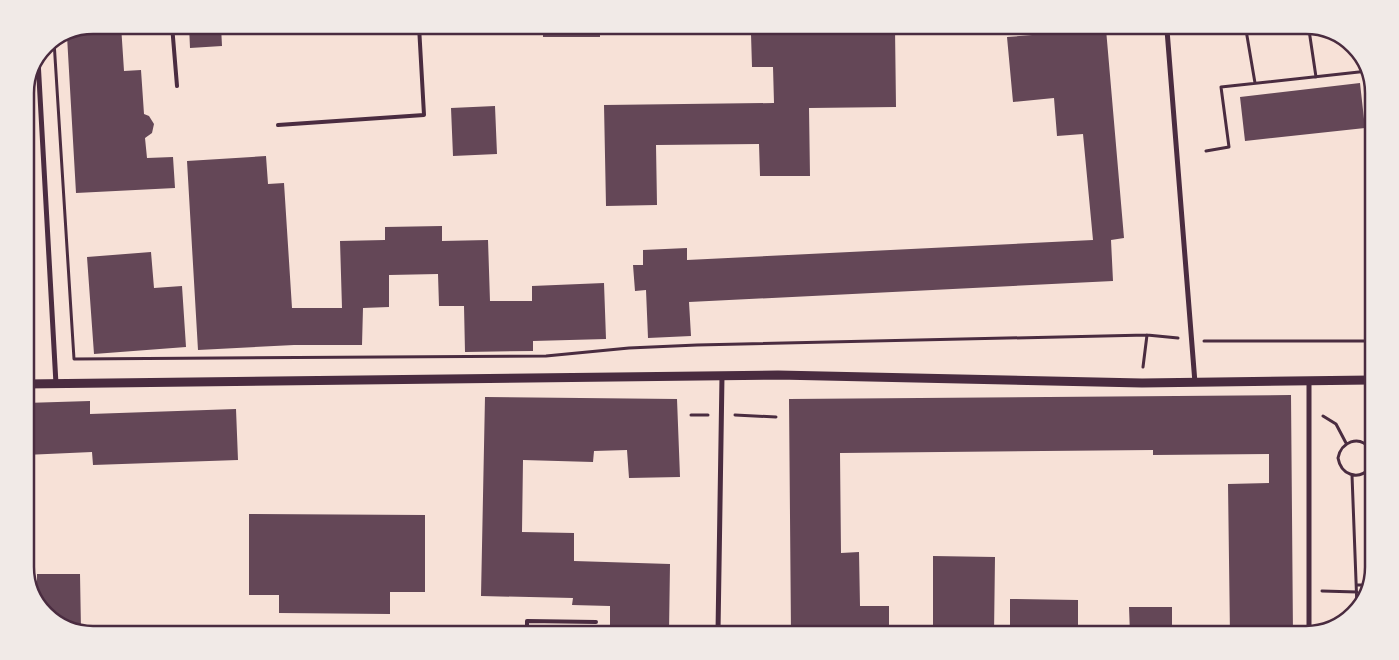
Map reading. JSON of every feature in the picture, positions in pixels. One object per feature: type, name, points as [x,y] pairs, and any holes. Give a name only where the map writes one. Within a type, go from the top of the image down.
[{"type":"street","points":[[1167,34],[1195,383]]},
{"type":"street","points":[[39,71],[56,384]]},
{"type":"street","points":[[718,626],[722,375]]},
{"type":"street","points":[[34,384],[722,375],[1142,383],[1365,380]]},
{"type":"street","points":[[1309,380],[1310,626]]},
{"type":"lane","points":[[173,34],[177,86]]},
{"type":"lane","points":[[278,125],[424,115],[419,34]]},
{"type":"lane","points":[[527,626],[527,621],[596,622]]},
{"type":"path","points":[[1247,34],[1255,83]]},
{"type":"path","points":[[1310,34],[1316,77]]},
{"type":"path","points":[[54,48],[74,359],[546,356],[629,348],[697,345],[1147,335],[1218,342],[1365,341]]},
{"type":"path","points":[[1206,151],[1229,147],[1222,87],[1361,72]]},
{"type":"path","points":[[1142,383],[1147,335]]},
{"type":"path","points":[[1318,413],[1336,424],[1346,443]]},
{"type":"path","points":[[1365,444],[1358,441],[1346,443],[1339,452],[1338,458],[1342,469],[1352,475],[1365,472]]},
{"type":"path","points":[[1352,475],[1357,597]]},
{"type":"path","points":[[1357,585],[1362,585]]},
{"type":"path","points":[[1310,591],[1357,592]]},
{"type":"building","points":[[122,34],[124,71],[141,70],[144,114],[149,116],[154,124],[152,133],[145,138],[147,158],[173,157],[175,188],[76,193],[67,40],[81,35]]},
{"type":"building","points":[[189,34],[221,34],[222,46],[190,48]]},
{"type":"building","points":[[543,34],[600,34],[600,37],[543,37]]},
{"type":"building","points":[[751,34],[895,34],[896,107],[809,108],[810,176],[760,176],[759,144],[656,145],[657,205],[606,206],[604,105],[774,103],[773,67],[752,67]]},
{"type":"building","points":[[1045,34],[1106,34],[1124,238],[1111,240],[1113,281],[689,302],[691,336],[648,338],[646,290],[635,291],[633,265],[643,265],[643,250],[687,248],[687,260],[1093,240],[1083,134],[1057,136],[1054,98],[1013,102],[1007,37]]},
{"type":"building","points":[[1360,83],[1365,128],[1245,141],[1240,97]]},
{"type":"building","points":[[495,106],[497,154],[453,156],[451,108]]},
{"type":"building","points":[[266,156],[268,184],[284,183],[292,308],[342,308],[340,241],[385,240],[385,227],[442,226],[442,241],[488,240],[490,301],[532,301],[532,286],[604,283],[606,339],[533,341],[533,351],[465,352],[464,306],[439,306],[438,274],[389,275],[389,307],[363,308],[362,345],[294,345],[198,350],[187,161]]},
{"type":"building","points":[[151,252],[154,288],[182,286],[186,347],[94,354],[87,257]]},
{"type":"building","points":[[1291,395],[1293,626],[1230,626],[1228,484],[1269,483],[1269,454],[1153,455],[1153,450],[840,453],[841,553],[859,552],[860,606],[889,606],[889,626],[791,626],[789,399]]},
{"type":"building","points":[[485,397],[677,399],[680,477],[629,478],[627,450],[594,451],[593,462],[523,460],[522,532],[574,533],[574,561],[670,564],[669,626],[610,626],[610,606],[572,605],[573,598],[481,596]]},
{"type":"building","points":[[90,401],[90,414],[236,409],[238,460],[93,465],[92,452],[34,455],[34,403]]},
{"type":"building","points":[[249,514],[425,515],[425,592],[390,592],[390,614],[279,613],[279,595],[249,595]]},
{"type":"building","points":[[933,556],[995,557],[994,626],[933,626]]},
{"type":"building","points":[[37,574],[80,574],[81,625],[70,622],[54,612],[44,600],[37,586]]},
{"type":"building","points":[[1010,599],[1078,600],[1078,626],[1010,626]]},
{"type":"building","points":[[1129,607],[1172,607],[1172,626],[1130,626]]}]
